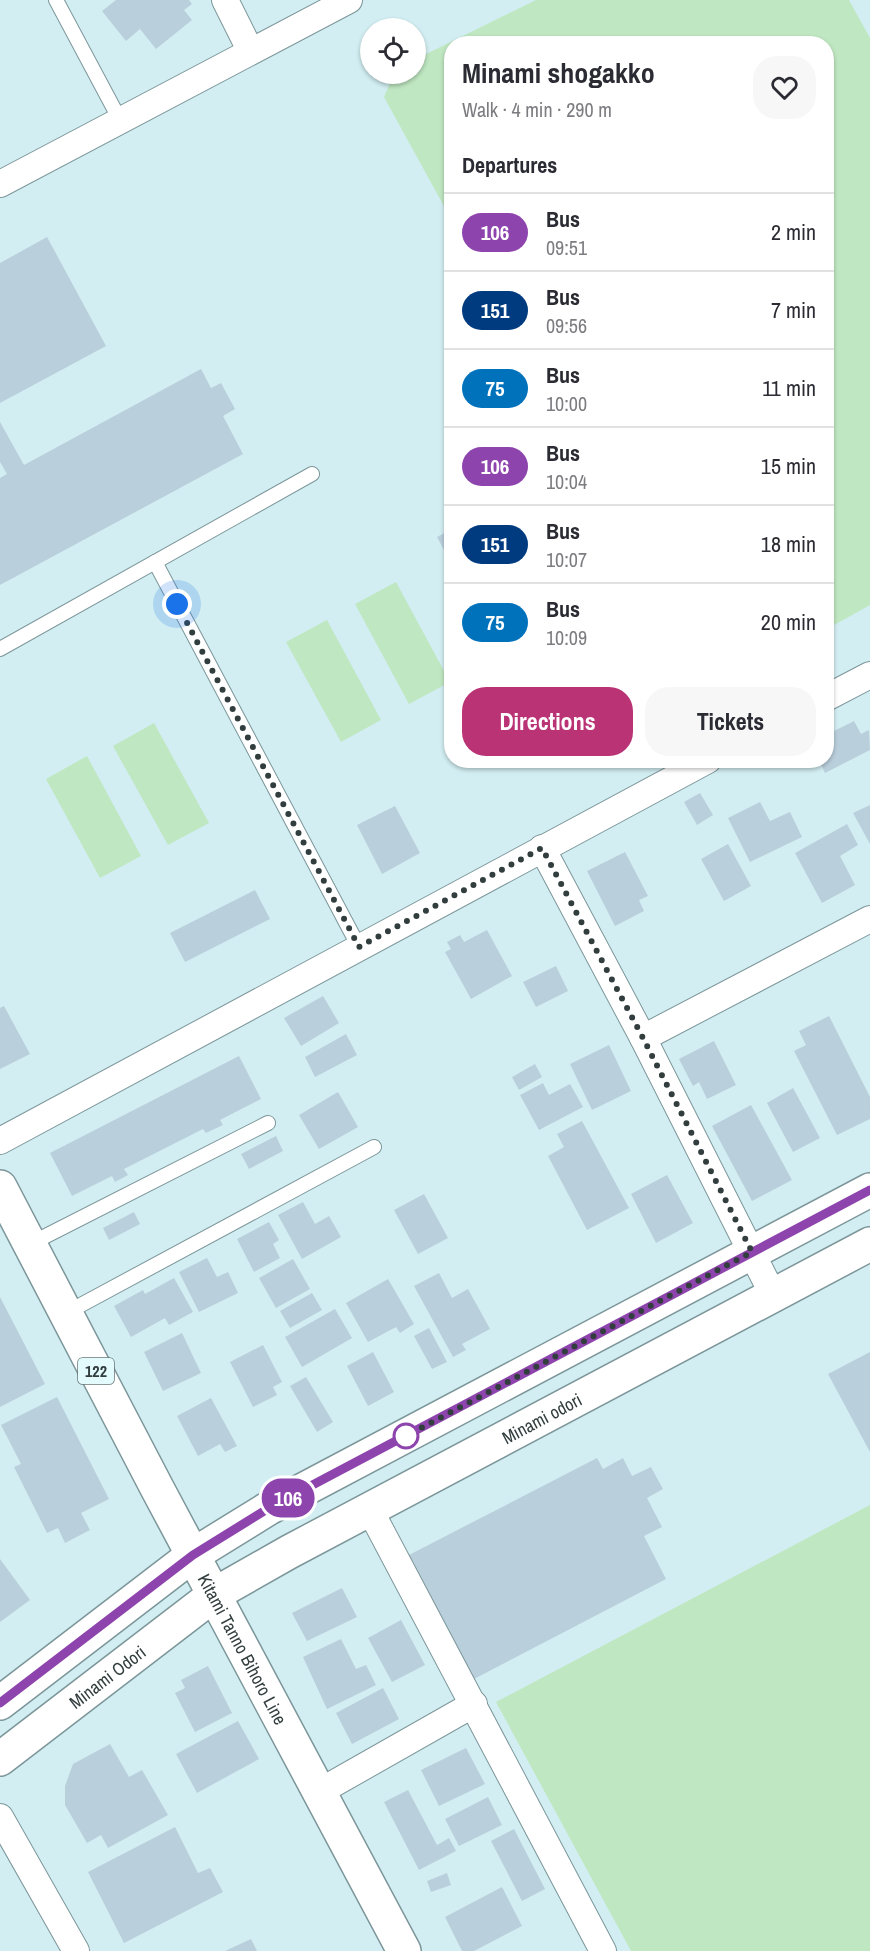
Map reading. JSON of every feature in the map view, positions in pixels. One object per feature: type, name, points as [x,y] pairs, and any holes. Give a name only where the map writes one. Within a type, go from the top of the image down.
[{"type":"street","points":[[225,0],[250,51]]},
{"type":"street","points":[[0,184],[250,51],[335,3]]},
{"type":"street","points":[[834,694],[870,675]]},
{"type":"street","points":[[0,1141],[693,768]]},
{"type":"street","points":[[542,848],[643,1038],[773,1295]]},
{"type":"street","points":[[643,1038],[870,919]]},
{"type":"street","name":"Kitami Tanno Bihoro Line","points":[[0,1187],[404,1951]]},
{"type":"street","points":[[0,1703],[193,1555],[269,1508],[870,1190]]},
{"type":"street","name":"Minami odori","points":[[215,1594],[289,1552],[870,1244]]},
{"type":"street","points":[[370,1510],[603,1951]]},
{"type":"street","name":"Minami Odori","points":[[0,1759],[215,1594]]},
{"type":"street","points":[[319,1792],[474,1704]]},
{"type":"street","points":[[0,1817],[76,1951]]},
{"type":"lane","points":[[56,0],[120,120]]},
{"type":"lane","points":[[0,649],[312,474]]},
{"type":"lane","points":[[155,562],[359,947]]},
{"type":"lane","points":[[30,1244],[268,1123]]},
{"type":"lane","points":[[66,1313],[374,1147]]},
{"type":"green space","points":[[536,0],[849,0],[870,38],[870,605],[834,625],[834,36],[463,36]]},
{"type":"green space","points":[[444,45],[444,206],[384,97],[390,84],[426,84],[426,54]]},
{"type":"green space","points":[[396,582],[444,671],[444,685],[409,704],[355,604]]},
{"type":"green space","points":[[327,620],[381,720],[341,742],[286,642]]},
{"type":"green space","points":[[154,723],[209,823],[168,845],[113,746]]},
{"type":"green space","points":[[87,756],[141,856],[100,878],[46,779]]},
{"type":"green space","points":[[870,1505],[870,1951],[631,1951],[496,1702]]},
{"type":"building","points":[[116,0],[189,0],[192,4],[184,10],[192,20],[156,49],[140,29],[126,41],[102,11]]},
{"type":"building","points":[[47,237],[106,346],[0,403],[0,263]]},
{"type":"building","points":[[201,369],[211,388],[221,383],[235,409],[223,416],[243,454],[0,585],[0,478],[7,474],[0,462],[0,422],[24,465]]},
{"type":"building","points":[[444,533],[444,550],[437,537]]},
{"type":"building","points":[[854,721],[861,734],[869,730],[870,750],[825,773],[823,768],[834,768],[834,731]]},
{"type":"building","points":[[700,793],[713,815],[697,825],[684,802]]},
{"type":"building","points":[[760,802],[770,821],[790,812],[802,837],[750,862],[728,818]]},
{"type":"building","points":[[870,805],[870,844],[853,813]]},
{"type":"building","points":[[395,806],[420,853],[382,874],[357,825]]},
{"type":"building","points":[[847,824],[858,845],[840,856],[855,885],[822,903],[795,853]]},
{"type":"building","points":[[728,844],[751,886],[724,901],[701,859]]},
{"type":"building","points":[[625,852],[648,896],[639,900],[644,911],[615,926],[587,871]]},
{"type":"building","points":[[255,890],[270,919],[185,962],[170,933]]},
{"type":"building","points":[[487,930],[512,976],[471,999],[445,952],[451,949],[447,942],[460,935],[464,942]]},
{"type":"building","points":[[556,966],[568,991],[536,1007],[523,982]]},
{"type":"building","points":[[323,996],[339,1023],[301,1046],[284,1018]]},
{"type":"building","points":[[4,1006],[30,1054],[0,1069],[0,1008]]},
{"type":"building","points":[[829,1016],[870,1097],[870,1119],[837,1135],[794,1051],[806,1045],[799,1031]]},
{"type":"building","points":[[346,1034],[357,1055],[315,1077],[305,1057]]},
{"type":"building","points":[[714,1041],[736,1085],[707,1099],[699,1082],[693,1086],[679,1059]]},
{"type":"building","points":[[609,1045],[631,1091],[592,1110],[570,1064]]},
{"type":"building","points":[[239,1056],[261,1099],[220,1120],[223,1125],[206,1133],[203,1129],[124,1169],[128,1175],[115,1182],[112,1176],[72,1196],[50,1153]]},
{"type":"building","points":[[535,1064],[542,1077],[519,1090],[512,1077]]},
{"type":"building","points":[[543,1083],[549,1095],[570,1084],[583,1107],[539,1130],[520,1095]]},
{"type":"building","points":[[793,1088],[820,1138],[793,1152],[767,1103]]},
{"type":"building","points":[[338,1092],[358,1127],[319,1149],[299,1115]]},
{"type":"building","points":[[751,1105],[792,1180],[752,1201],[712,1126]]},
{"type":"building","points":[[582,1121],[629,1208],[587,1230],[548,1156],[564,1147],[557,1134]]},
{"type":"building","points":[[276,1136],[283,1151],[249,1169],[241,1154]]},
{"type":"building","points":[[667,1175],[693,1223],[656,1243],[631,1194]]},
{"type":"building","points":[[424,1194],[448,1238],[418,1254],[394,1210]]},
{"type":"building","points":[[303,1202],[315,1224],[329,1216],[341,1237],[302,1259],[278,1215]]},
{"type":"building","points":[[134,1212],[140,1224],[109,1240],[103,1228]]},
{"type":"building","points":[[269,1222],[279,1240],[273,1244],[280,1258],[254,1272],[237,1239]]},
{"type":"building","points":[[207,1258],[217,1277],[228,1272],[238,1293],[199,1312],[179,1272]]},
{"type":"building","points":[[293,1259],[310,1289],[276,1308],[259,1278]]},
{"type":"building","points":[[439,1273],[452,1298],[468,1289],[490,1329],[462,1344],[466,1350],[453,1357],[414,1286]]},
{"type":"building","points":[[174,1278],[193,1312],[169,1325],[165,1318],[131,1337],[114,1306],[143,1290],[145,1294]]},
{"type":"building","points":[[388,1279],[414,1324],[400,1333],[396,1327],[368,1342],[346,1303]]},
{"type":"building","points":[[312,1293],[322,1310],[290,1328],[280,1311]]},
{"type":"building","points":[[0,1297],[45,1384],[0,1407]]},
{"type":"building","points":[[335,1309],[352,1338],[302,1367],[285,1337]]},
{"type":"building","points":[[429,1328],[447,1362],[432,1369],[414,1336]]},
{"type":"building","points":[[182,1333],[201,1373],[163,1391],[144,1352]]},
{"type":"building","points":[[263,1345],[282,1382],[273,1387],[277,1395],[253,1407],[230,1362]]},
{"type":"building","points":[[373,1352],[394,1392],[368,1406],[347,1366]]},
{"type":"building","points":[[870,1352],[870,1452],[828,1374]]},
{"type":"building","points":[[306,1377],[333,1422],[317,1432],[290,1386]]},
{"type":"building","points":[[57,1397],[109,1499],[81,1513],[90,1530],[65,1543],[58,1528],[47,1533],[14,1467],[21,1464],[1,1425]]},
{"type":"building","points":[[211,1398],[237,1446],[225,1452],[220,1444],[198,1456],[177,1416]]},
{"type":"building","points":[[597,1458],[603,1469],[623,1458],[632,1476],[651,1467],[663,1489],[647,1498],[662,1527],[644,1536],[666,1579],[474,1679],[409,1555]]},
{"type":"building","points":[[0,1559],[30,1600],[0,1622]]},
{"type":"building","points":[[342,1588],[357,1617],[307,1641],[292,1613]]},
{"type":"building","points":[[401,1620],[425,1665],[392,1682],[368,1638]]},
{"type":"building","points":[[341,1639],[356,1669],[366,1665],[376,1685],[327,1709],[303,1657]]},
{"type":"building","points":[[208,1666],[232,1713],[195,1732],[175,1693],[185,1688],[181,1680]]},
{"type":"building","points":[[383,1688],[399,1719],[352,1744],[336,1713]]},
{"type":"building","points":[[238,1721],[259,1759],[197,1793],[176,1754]]},
{"type":"building","points":[[110,1744],[129,1777],[142,1770],[168,1815],[108,1848],[101,1835],[87,1843],[65,1805],[65,1786],[73,1764]]},
{"type":"building","points":[[466,1748],[485,1784],[439,1806],[421,1770]]},
{"type":"building","points":[[408,1790],[437,1845],[449,1838],[456,1851],[419,1870],[384,1802]]},
{"type":"building","points":[[488,1797],[502,1825],[459,1846],[445,1819]]},
{"type":"building","points":[[175,1827],[198,1873],[210,1868],[223,1892],[124,1943],[88,1872]]},
{"type":"building","points":[[514,1829],[545,1889],[522,1901],[491,1841]]},
{"type":"building","points":[[447,1873],[451,1885],[431,1892],[427,1881]]},
{"type":"building","points":[[502,1887],[522,1926],[474,1951],[462,1951],[445,1917]]},
{"type":"building","points":[[251,1939],[257,1951],[225,1951]]},
{"type":"bus line","name":"106","points":[[0,1703],[193,1555],[269,1508],[870,1190]]},
{"type":"route","points":[[177,604],[359,947],[542,848],[643,1038],[752,1252],[406,1436]]}]
